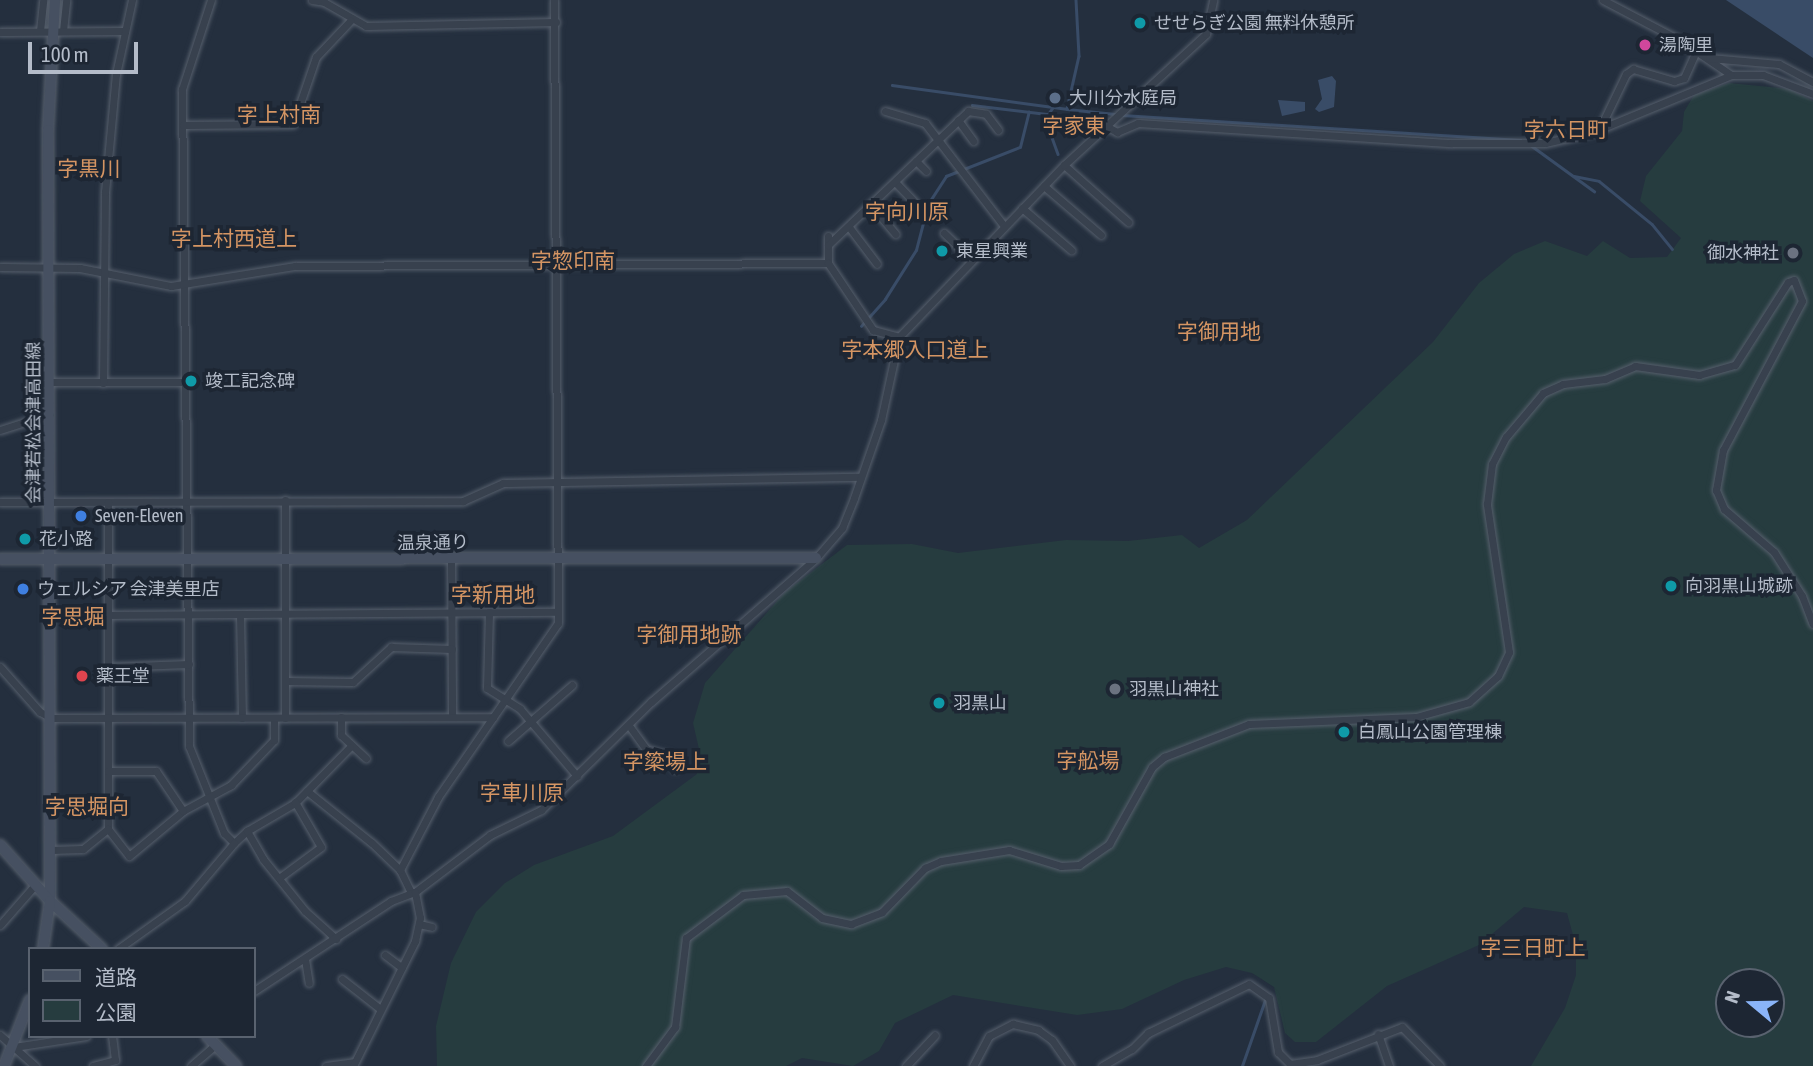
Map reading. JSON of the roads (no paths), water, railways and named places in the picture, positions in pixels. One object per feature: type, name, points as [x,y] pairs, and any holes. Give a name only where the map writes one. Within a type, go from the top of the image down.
[{"type":"main road","name":"会津若松会津高田線","points":[[43,947],[50,901],[51,850],[48,268],[58,31],[55,0]]},
{"type":"main road","name":"温泉通り","points":[[0,559],[451,559],[558,556],[816,558]]},
{"type":"main road","points":[[0,845],[50,901],[100,947]]},
{"type":"main road","points":[[4,1066],[28,1006]]},
{"type":"main road","points":[[209,1038],[236,1066]]},
{"type":"street","points":[[40,31],[43,0]]},
{"type":"street","points":[[58,31],[66,0]]},
{"type":"street","points":[[103,383],[102,272],[106,184],[125,31],[132,0]]},
{"type":"street","points":[[211,0],[183,77],[189,746],[217,822],[234,843]]},
{"type":"street","points":[[312,0],[324,2],[350,21],[366,26],[556,22]]},
{"type":"street","points":[[400,870],[438,797],[558,624],[554,0]]},
{"type":"street","points":[[256,989],[391,901],[413,893],[491,835],[541,810],[630,726],[651,702],[816,558],[842,528],[881,420],[899,337],[1064,165],[1210,30],[1213,0]]},
{"type":"street","points":[[1602,0],[1696,51],[1731,75]]},
{"type":"street","points":[[183,125],[293,124],[316,57],[350,21]]},
{"type":"street","points":[[0,32],[125,31]]},
{"type":"street","points":[[1600,129],[1626,74],[1633,69],[1674,81],[1684,78],[1696,51]]},
{"type":"street","points":[[1708,58],[1779,64],[1813,82]]},
{"type":"street","points":[[1109,123],[1117,132],[1138,124],[1516,145],[1566,140],[1600,129],[1731,75],[1763,75],[1813,94]]},
{"type":"street","points":[[828,245],[958,120],[974,109],[986,114],[998,130]]},
{"type":"street","points":[[885,110],[925,123],[939,138],[1003,226]]},
{"type":"street","points":[[958,120],[973,141]]},
{"type":"street","points":[[916,161],[926,171]]},
{"type":"street","points":[[1064,165],[1128,222]]},
{"type":"street","points":[[895,182],[915,203]]},
{"type":"street","points":[[1044,186],[1101,235]]},
{"type":"street","points":[[871,205],[895,234]]},
{"type":"street","points":[[1022,208],[1071,250]]},
{"type":"street","points":[[849,227],[877,264]]},
{"type":"street","points":[[944,233],[971,260]]},
{"type":"street","points":[[828,236],[828,263],[873,330],[899,337]]},
{"type":"street","points":[[0,267],[102,272],[167,286],[295,266],[828,263]]},
{"type":"street","points":[[646,1066],[675,1027],[687,938],[743,895],[787,891],[822,918],[850,924],[883,912],[925,868],[941,861],[1009,850],[1061,866],[1079,865],[1109,844],[1152,767],[1164,757],[1249,724],[1416,717],[1469,702],[1498,676],[1509,652],[1488,488],[1497,450],[1512,429],[1543,393],[1563,384],[1605,379],[1626,367],[1699,375],[1734,365],[1788,282],[1794,280],[1801,301],[1723,450],[1716,490],[1724,509],[1774,552],[1802,596],[1813,624]]},
{"type":"street","points":[[49,382],[186,383]]},
{"type":"street","points":[[0,430],[50,414]]},
{"type":"street","points":[[0,502],[463,501],[503,482],[861,477]]},
{"type":"street","points":[[285,500],[285,718]]},
{"type":"street","points":[[108,502],[108,829],[129,856],[183,811],[231,785],[274,740],[274,718]]},
{"type":"street","points":[[451,559],[452,717]]},
{"type":"street","points":[[489,612],[487,688],[532,723],[576,776]]},
{"type":"street","points":[[106,615],[558,612]]},
{"type":"street","points":[[240,614],[242,718]]},
{"type":"street","points":[[285,681],[353,682],[391,647],[452,649]]},
{"type":"street","points":[[107,667],[189,664]]},
{"type":"street","points":[[0,667],[40,712],[52,718],[493,717]]},
{"type":"street","points":[[508,741],[532,723],[572,685]]},
{"type":"street","points":[[341,717],[341,735],[350,747],[366,758]]},
{"type":"street","points":[[630,726],[646,749],[669,756],[675,769]]},
{"type":"street","points":[[121,947],[185,901],[234,843],[247,831],[295,802],[350,747]]},
{"type":"street","points":[[108,771],[156,771],[183,811]]},
{"type":"street","points":[[307,791],[400,870],[413,893],[419,924],[402,968],[379,1008],[353,1064],[326,1066]]},
{"type":"street","points":[[279,878],[321,848],[295,802]]},
{"type":"street","points":[[51,850],[82,849],[108,829]]},
{"type":"street","points":[[247,831],[279,878],[336,939]]},
{"type":"street","points":[[0,925],[35,885]]},
{"type":"street","points":[[419,924],[432,927]]},
{"type":"street","points":[[385,955],[402,968]]},
{"type":"street","points":[[305,959],[309,983]]},
{"type":"street","points":[[342,979],[379,1008]]},
{"type":"street","points":[[1102,1066],[1154,1030],[1249,984],[1269,998],[1278,1052],[1290,1064],[1317,1060],[1378,1034],[1407,1029],[1440,1066]]},
{"type":"street","points":[[973,1066],[989,1036],[1013,1024],[1038,1030],[1052,1040],[1070,1066]]},
{"type":"street","points":[[1378,1034],[1389,1066]]},
{"type":"street","points":[[0,1035],[35,1066]]},
{"type":"street","points":[[906,1066],[935,1035]]},
{"type":"street","points":[[14,1046],[72,1038]]},
{"type":"street","points":[[93,1066],[115,1060],[113,1038]]},
{"type":"street","points":[[191,1066],[215,1045]]},
{"type":"water","points":[[1726,0],[1813,0],[1813,58]]},
{"type":"water","points":[[1332,76],[1336,81],[1334,107],[1319,112],[1315,109],[1322,99],[1318,80]]},
{"type":"water","points":[[1278,100],[1305,102],[1305,111],[1282,116]]},
{"type":"waterway","points":[[1076,0],[1079,56],[1067,109],[1115,114]]},
{"type":"waterway","points":[[892,85],[1067,109]]},
{"type":"waterway","points":[[972,105],[1048,114],[1053,107]]},
{"type":"waterway","points":[[861,326],[885,299],[916,250],[928,204],[946,176],[1020,147],[1029,112]]},
{"type":"waterway","points":[[1052,114],[1046,121],[1058,154]]},
{"type":"waterway","points":[[1122,115],[1520,140]]},
{"type":"waterway","points":[[1532,146],[1594,191]]},
{"type":"waterway","points":[[1574,176],[1599,181],[1652,224],[1672,249]]},
{"type":"waterway","points":[[1242,1066],[1265,1000]]},
{"type":"place","name":"せせらぎ公園 無料休憩所","points":[[1140,23]]},
{"type":"place","name":"湯陶里","points":[[1645,45]]},
{"type":"place","name":"大川分水庭局","points":[[1055,98]]},
{"type":"place","name":"東星興業","points":[[942,251]]},
{"type":"place","name":"御水神社","points":[[1793,253]]},
{"type":"place","name":"竣工記念碑","points":[[191,381]]},
{"type":"place","name":"Seven-Eleven","points":[[81,516]]},
{"type":"place","name":"花小路","points":[[25,539]]},
{"type":"place","name":"向羽黒山城跡","points":[[1671,586]]},
{"type":"place","name":"ウェルシア 会津美里店","points":[[23,589]]},
{"type":"place","name":"薬王堂","points":[[82,676]]},
{"type":"place","name":"羽黒山神社","points":[[1115,689]]},
{"type":"place","name":"羽黒山","points":[[939,703]]},
{"type":"place","name":"白鳳山公園管理棟","points":[[1344,732]]},
{"type":"district","name":"字上村南","points":[[279,114]]},
{"type":"district","name":"字家東","points":[[1074,125]]},
{"type":"district","name":"字六日町","points":[[1566,129]]},
{"type":"district","name":"字黒川","points":[[89,168]]},
{"type":"district","name":"字向川原","points":[[907,211]]},
{"type":"district","name":"字上村西道上","points":[[234,238]]},
{"type":"district","name":"字惣印南","points":[[573,260]]},
{"type":"district","name":"字御用地","points":[[1219,331]]},
{"type":"district","name":"字本郷入口道上","points":[[915,349]]},
{"type":"district","name":"字新用地","points":[[493,594]]},
{"type":"district","name":"字思堀","points":[[73,616]]},
{"type":"district","name":"字御用地跡","points":[[689,634]]},
{"type":"district","name":"字舩場","points":[[1088,760]]},
{"type":"district","name":"字簗場上","points":[[665,761]]},
{"type":"district","name":"字車川原","points":[[522,792]]},
{"type":"district","name":"字思堀向","points":[[87,806]]},
{"type":"district","name":"字三日町上","points":[[1533,947]]}]
